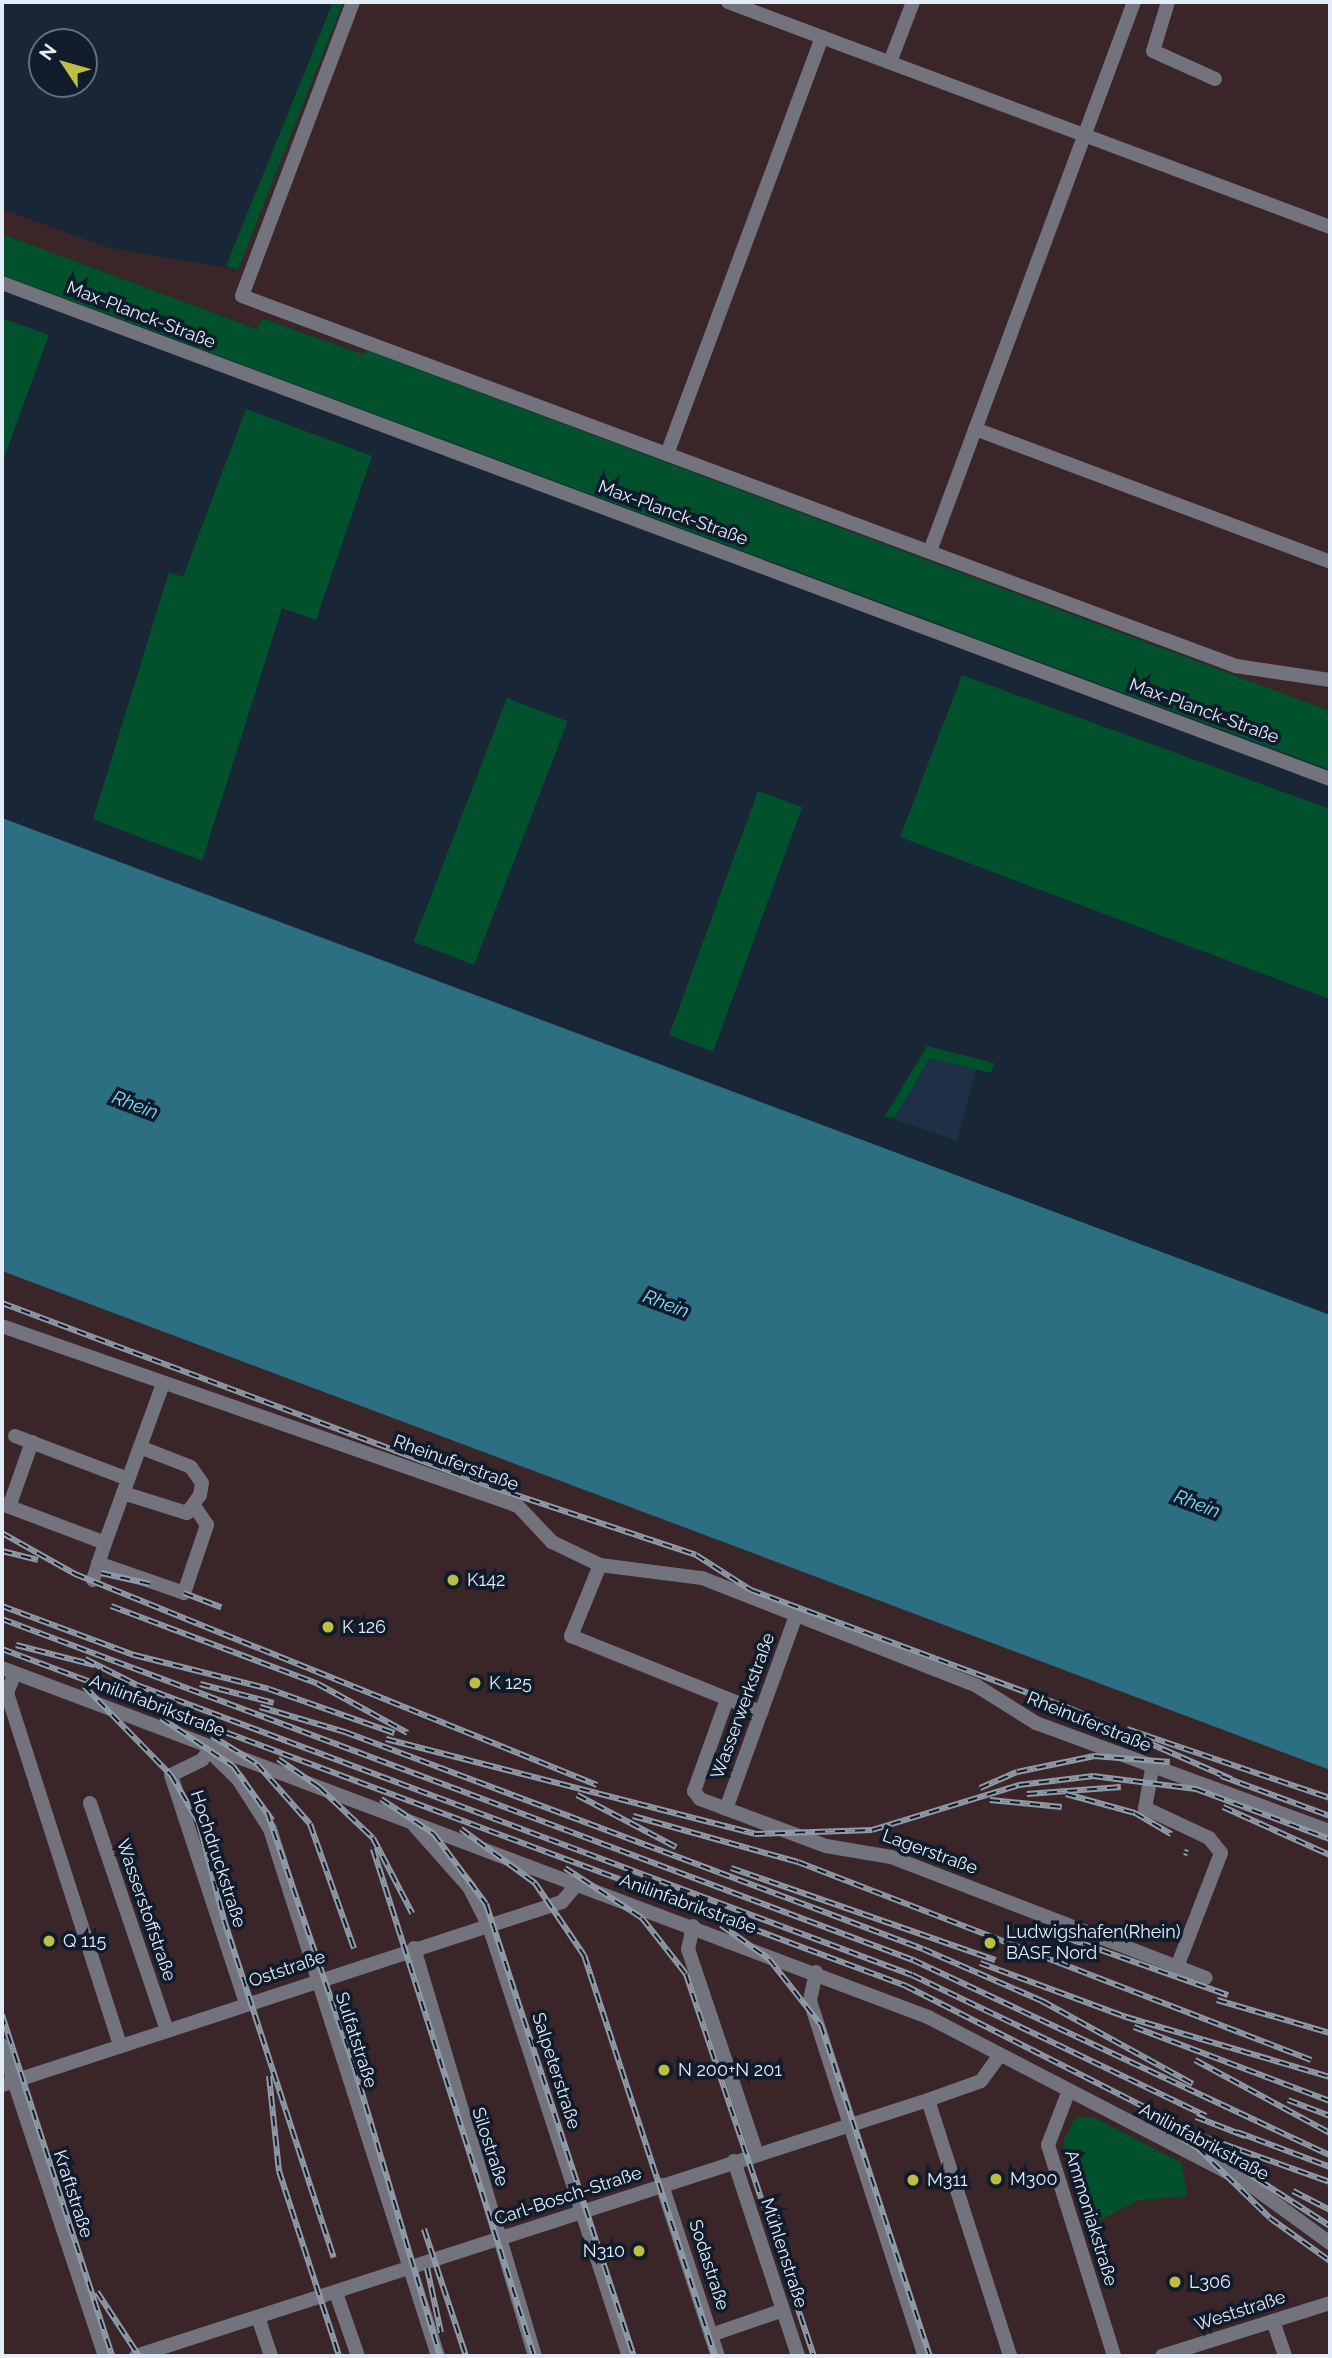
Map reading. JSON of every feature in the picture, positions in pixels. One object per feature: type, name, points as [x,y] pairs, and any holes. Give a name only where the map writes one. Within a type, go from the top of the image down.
[{"type":"street","points":[[353,2],[242,296],[1236,666],[1330,680]]},
{"type":"street","points":[[728,2],[1330,227]]},
{"type":"street","points":[[890,62],[912,2]]},
{"type":"street","points":[[930,551],[1134,2]]},
{"type":"street","points":[[1168,2],[1153,51],[1215,79]]},
{"type":"street","points":[[667,454],[822,37]]},
{"type":"street","name":"Max-Planck-Straße","points":[[2,283],[1330,779]]},
{"type":"street","points":[[975,429],[1330,562]]},
{"type":"street","name":"Rheinuferstraße","points":[[2,1326],[162,1386],[238,1405],[518,1506],[552,1542],[600,1564],[702,1578],[977,1686],[1014,1713],[1152,1769],[1330,1831]]},
{"type":"street","points":[[93,1580],[162,1386]]},
{"type":"street","points":[[15,1436],[126,1486],[176,1513],[195,1507]]},
{"type":"street","points":[[32,1442],[5,1506],[105,1544]]},
{"type":"street","points":[[98,1563],[184,1593],[207,1525],[195,1507],[198,1474],[140,1447]]},
{"type":"street","points":[[600,1564],[570,1636],[761,1713]]},
{"type":"street","name":"Wasserwerkstraße","points":[[726,1809],[796,1616]]},
{"type":"street","points":[[8,1670],[7,1693],[120,2046]]},
{"type":"street","name":"Anilinfabrikstraße","points":[[8,1670],[211,1750],[578,1883],[928,2017],[1068,2094],[1246,2182],[1330,2243]]},
{"type":"street","name":"Lagerstraße","points":[[727,1699],[694,1791],[726,1809],[826,1846],[891,1857],[1206,1978]]},
{"type":"street","name":"Sulfatstraße","points":[[211,1750],[238,1779],[270,1829],[438,2356]]},
{"type":"street","name":"Hochdruckstraße","points":[[211,1750],[171,1775],[246,2003]]},
{"type":"street","name":"Rheinuferstraße","points":[[1152,1769],[1145,1808],[1209,1838],[1221,1853],[1177,1967]]},
{"type":"street","name":"Wasserstoffstraße","points":[[90,1803],[167,2030]]},
{"type":"street","name":"Salpeterstraße","points":[[407,1820],[470,1887],[489,1926],[629,2356]]},
{"type":"street","name":"Oststraße","points":[[9,2083],[316,1979],[562,1902],[578,1883]]},
{"type":"street","points":[[693,1926],[688,1949],[757,2154]]},
{"type":"street","name":"Silostraße","points":[[414,1948],[535,2356]]},
{"type":"street","points":[[816,1972],[810,2001],[925,2356]]},
{"type":"street","name":"Kraftstraße","points":[[2,2045],[9,2083],[105,2356]]},
{"type":"street","name":"Carl-Bosch-Straße","points":[[136,2356],[928,2100],[981,2081],[1000,2055]]},
{"type":"street","name":"Ammoniakstraße","points":[[1068,2094],[1048,2145],[1114,2356]]},
{"type":"street","points":[[928,2100],[1010,2356]]},
{"type":"street","name":"Mühlenstraße","points":[[734,2161],[798,2356]]},
{"type":"street","name":"Sodastraße","points":[[662,2185],[718,2356]]},
{"type":"street","points":[[336,2293],[358,2356]]},
{"type":"street","name":"Weststraße","points":[[1162,2356],[1330,2303]]},
{"type":"street","points":[[711,2335],[783,2310]]},
{"type":"street","points":[[258,2317],[271,2356]]},
{"type":"street","points":[[1273,2321],[1285,2356]]},
{"type":"shaded area","points":[[343,2],[1330,2],[1330,711],[366,350],[364,355],[263,318],[258,329],[2,234],[2,209],[106,247],[238,270]]},
{"type":"shaded area","points":[[930,1058],[976,1069],[957,1141],[894,1119]]},
{"type":"shaded area","points":[[2,1271],[1330,1770],[1330,2356],[2,2356]]},
{"type":"green space","points":[[333,2],[343,2],[238,270],[226,266]]},
{"type":"green space","points":[[2,234],[257,329],[262,318],[364,355],[366,350],[1330,711],[1330,770],[2,275]]},
{"type":"green space","points":[[2,318],[49,335],[2,463]]},
{"type":"green space","points":[[246,409],[372,456],[316,620],[282,608],[202,861],[93,819],[169,572],[183,577]]},
{"type":"green space","points":[[962,675],[1330,809],[1330,999],[900,837]]},
{"type":"green space","points":[[507,698],[568,721],[474,965],[413,942]]},
{"type":"green space","points":[[758,791],[802,807],[713,1051],[669,1035]]},
{"type":"green space","points":[[927,1046],[994,1063],[991,1073],[930,1058],[894,1119],[885,1116]]},
{"type":"green space","points":[[1076,2117],[1095,2118],[1182,2163],[1187,2196],[1139,2200],[1089,2226],[1063,2142]]},
{"type":"water","name":"Rhein","points":[[2,818],[1330,1315],[1330,1770],[2,1271]]},
{"type":"railway","points":[[2,1303],[492,1487],[696,1555],[751,1590],[1071,1709],[1231,1779]]},
{"type":"railway","points":[[2,1533],[75,1574],[597,1785]]},
{"type":"railway","points":[[2,1551],[38,1560]]},
{"type":"railway","points":[[101,1573],[150,1584]]},
{"type":"railway","points":[[184,1593],[221,1607]]},
{"type":"railway","points":[[2,1606],[134,1655],[269,1689],[394,1733]]},
{"type":"railway","points":[[111,1606],[318,1684],[408,1733]]},
{"type":"railway","points":[[2,1619],[913,1960],[1330,2155]]},
{"type":"railway","points":[[16,1645],[94,1665]]},
{"type":"railway","points":[[2,1649],[906,1986],[1204,2137],[1330,2182]]},
{"type":"railway","points":[[85,1659],[137,1685],[912,1975],[1206,2116]]},
{"type":"railway","points":[[200,1684],[274,1703]]},
{"type":"railway","points":[[84,1686],[171,1775],[199,1823],[224,1920],[334,2258]]},
{"type":"railway","points":[[260,1707],[345,1732],[923,1949],[1042,2001],[1193,2084]]},
{"type":"railway","points":[[161,1718],[233,1766],[272,1820]]},
{"type":"railway","points":[[1127,1729],[1330,1798]]},
{"type":"railway","points":[[212,1736],[257,1764],[310,1824],[354,1948]]},
{"type":"railway","points":[[386,1739],[755,1834],[872,1830],[1019,1785],[1093,1776],[1196,1789],[1330,1839]]},
{"type":"railway","points":[[980,1788],[1017,1772],[1094,1756],[1170,1762]]},
{"type":"railway","points":[[278,1759],[319,1787],[373,1838],[412,1913]]},
{"type":"railway","points":[[1221,1776],[1330,1816]]},
{"type":"railway","points":[[1027,1794],[1121,1787]]},
{"type":"railway","points":[[1066,1794],[1135,1813],[1171,1834]]},
{"type":"railway","points":[[577,1795],[676,1847]]},
{"type":"railway","points":[[381,1799],[434,1834],[486,1904],[634,2356]]},
{"type":"railway","points":[[990,1800],[1062,1807]]},
{"type":"railway","points":[[1223,1807],[1330,1855]]},
{"type":"railway","points":[[267,1812],[354,2066],[440,2356]]},
{"type":"railway","points":[[633,1816],[798,1862],[1311,2060]]},
{"type":"railway","points":[[461,1829],[535,1883],[584,1955],[715,2356]]},
{"type":"railway","points":[[373,1849],[534,2356]]},
{"type":"railway","points":[[1184,1852],[1188,1853]]},
{"type":"railway","points":[[565,1868],[642,1918],[686,1974],[814,2356]]},
{"type":"railway","points":[[731,1868],[995,1960]]},
{"type":"railway","points":[[721,1925],[769,1959],[821,2025],[930,2356]]},
{"type":"railway","points":[[1064,1937],[1228,1995]]},
{"type":"railway","points":[[980,1963],[1126,2017],[1330,2077]]},
{"type":"railway","points":[[1217,2000],[1330,2033]]},
{"type":"railway","points":[[2,2015],[112,2356]]},
{"type":"railway","points":[[1134,2027],[1330,2101]]},
{"type":"railway","points":[[1195,2060],[1330,2133]]},
{"type":"railway","points":[[269,2076],[279,2171],[339,2356]]},
{"type":"railway","points":[[1288,2100],[1330,2116]]},
{"type":"railway","points":[[1196,2117],[1245,2136]]},
{"type":"railway","points":[[1162,2126],[1198,2148],[1270,2218],[1330,2261]]},
{"type":"railway","points":[[1237,2132],[1330,2167]]},
{"type":"railway","points":[[1209,2148],[1330,2226]]},
{"type":"railway","points":[[1293,2191],[1330,2210]]},
{"type":"railway","points":[[424,2229],[466,2356]]},
{"type":"railway","points":[[427,2268],[441,2333]]},
{"type":"railway","points":[[97,2292],[139,2356]]},
{"type":"place","name":"K142","points":[[453,1580]]},
{"type":"place","name":"K 126","points":[[328,1627]]},
{"type":"place","name":"K 125","points":[[475,1683]]},
{"type":"place","name":"Q 115","points":[[49,1941]]},
{"type":"place","name":"Ludwigshafen(Rhein) BASF Nord","points":[[990,1943]]},
{"type":"place","name":"N 200+N 201","points":[[664,2070]]},
{"type":"place","name":"M300","points":[[996,2179]]},
{"type":"place","name":"M311","points":[[913,2180]]},
{"type":"place","name":"N310","points":[[639,2251]]},
{"type":"place","name":"L306","points":[[1175,2282]]}]
